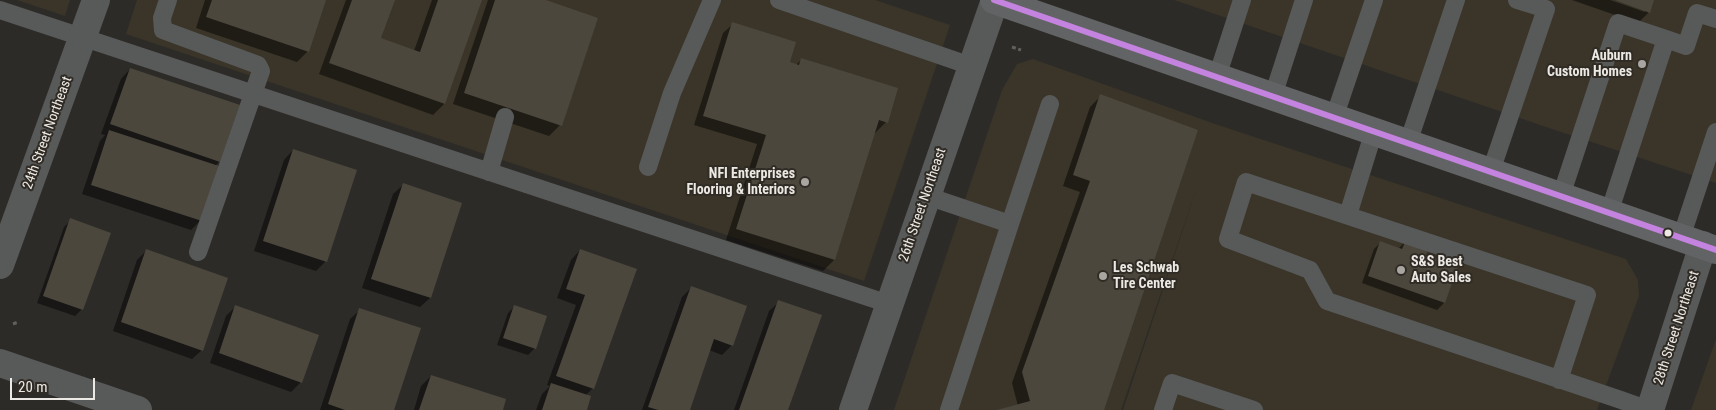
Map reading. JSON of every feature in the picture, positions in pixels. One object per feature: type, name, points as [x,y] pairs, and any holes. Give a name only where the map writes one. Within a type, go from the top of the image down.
[{"type":"main road","points":[[994,0],[1700,244]]},
{"type":"street","name":"24th Street Northeast","points":[[0,265],[96,0]]},
{"type":"street","name":"26th Street Northeast","points":[[853,410],[994,0]]},
{"type":"street","name":"28th Street Northeast","points":[[1649,410],[1700,244]]},
{"type":"street","points":[[0,363],[138,410]]},
{"type":"lane","points":[[168,0],[162,18],[163,30],[258,65],[261,71],[198,252]]},
{"type":"lane","points":[[648,167],[672,93],[712,0]]},
{"type":"lane","points":[[779,0],[971,66]]},
{"type":"lane","points":[[1218,77],[1242,0]]},
{"type":"lane","points":[[1274,96],[1304,0]]},
{"type":"lane","points":[[1334,118],[1374,0]]},
{"type":"lane","points":[[1408,143],[1456,0]]},
{"type":"lane","points":[[1491,171],[1547,5],[1517,0]]},
{"type":"lane","points":[[0,10],[889,304]]},
{"type":"lane","points":[[1561,196],[1618,23],[1686,46],[1697,13],[1716,19]]},
{"type":"lane","points":[[1609,213],[1666,39]]},
{"type":"lane","points":[[948,410],[1050,104]]},
{"type":"lane","points":[[489,172],[505,117]]},
{"type":"lane","points":[[1348,216],[1374,132]]},
{"type":"lane","points":[[1700,244],[1716,132]]},
{"type":"lane","points":[[1559,380],[1587,295],[1246,182],[1228,239],[1310,270],[1327,301],[1559,380],[1649,410]]},
{"type":"lane","points":[[926,196],[1010,224]]},
{"type":"lane","points":[[1163,410],[1172,382],[1254,410]]},
{"type":"path","points":[[1012,47],[1021,50]]},
{"type":"path","points":[[13,324],[18,322]]},
{"type":"shaded area","points":[[17,0],[70,0],[65,16]]},
{"type":"shaded area","points":[[137,0],[875,0],[950,25],[864,281],[126,34]]},
{"type":"shaded area","points":[[1174,0],[1716,0],[1716,183],[1546,127]]},
{"type":"shaded area","points":[[1033,59],[1218,125],[1626,259],[1638,280],[1639,296],[1597,410],[1123,410],[1200,178],[1121,410],[894,410],[1002,90],[1017,64]]},
{"type":"shaded area","points":[[1716,339],[1716,410],[1691,410]]},
{"type":"building","points":[[212,0],[326,0],[309,52],[206,17]]},
{"type":"building","points":[[352,0],[395,0],[381,38],[420,52],[438,0],[482,0],[445,104],[329,63]]},
{"type":"building","points":[[495,0],[546,0],[598,18],[562,126],[464,93]]},
{"type":"building","points":[[1615,0],[1654,0],[1650,13]]},
{"type":"building","name":"NFI Enterprises Flooring & Interiors","points":[[732,22],[796,42],[790,62],[799,65],[801,58],[898,88],[888,123],[879,120],[835,260],[736,229],[766,135],[703,116]]},
{"type":"building","points":[[130,68],[240,105],[220,162],[110,124]]},
{"type":"building","name":"Les Schwab Tire Center","points":[[1100,94],[1198,130],[1104,410],[997,410],[1030,401],[1022,372],[1090,181],[1073,175]]},
{"type":"building","points":[[109,130],[219,166],[202,221],[91,185]]},
{"type":"building","points":[[293,149],[357,170],[327,262],[263,241]]},
{"type":"building","points":[[403,183],[462,203],[431,298],[371,279]]},
{"type":"building","points":[[70,218],[111,233],[83,310],[43,296]]},
{"type":"building","points":[[1406,240],[1428,248],[1426,255],[1458,266],[1445,303],[1368,276],[1380,241],[1402,249]]},
{"type":"building","points":[[146,249],[228,278],[203,351],[121,322]]},
{"type":"building","points":[[580,249],[637,269],[594,389],[556,376],[585,295],[566,289]]},
{"type":"building","points":[[691,286],[747,306],[733,346],[714,339],[690,410],[658,410],[648,407]]},
{"type":"building","points":[[778,300],[822,315],[788,410],[739,410]]},
{"type":"building","points":[[235,305],[319,335],[302,383],[219,353]]},
{"type":"building","points":[[514,305],[547,316],[536,349],[503,338]]},
{"type":"building","points":[[359,308],[421,328],[394,410],[345,410],[328,404]]},
{"type":"building","points":[[431,375],[506,399],[503,410],[419,410]]},
{"type":"building","points":[[551,383],[591,396],[587,410],[542,410]]},
{"type":"transit line","points":[[994,0],[1716,250]]},
{"type":"place","name":"Auburn Custom Homes","points":[[1642,64]]},
{"type":"place","name":"NFI Enterprises Flooring & Interiors","points":[[805,182]]},
{"type":"place","name":"S&S Best Auto Sales","points":[[1401,270]]},
{"type":"place","name":"Les Schwab Tire Center","points":[[1103,276]]}]
